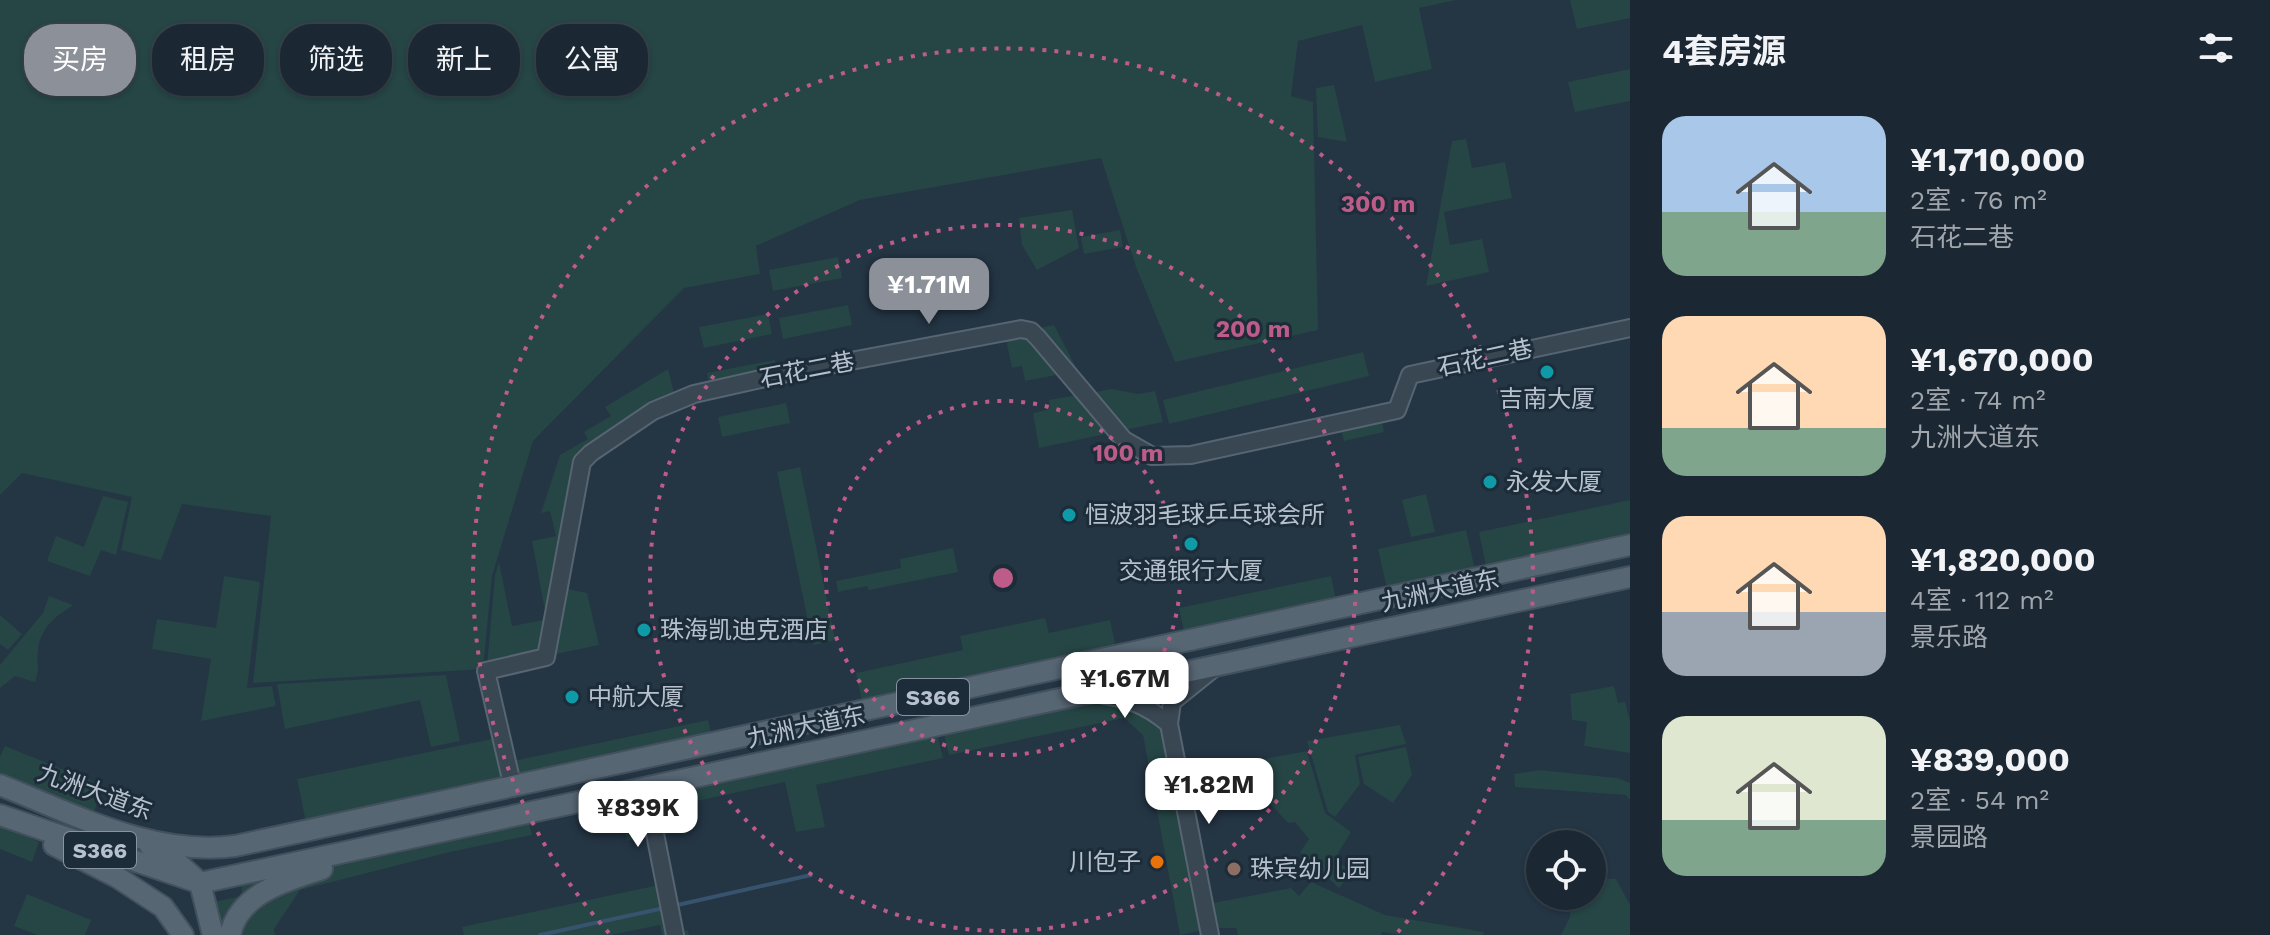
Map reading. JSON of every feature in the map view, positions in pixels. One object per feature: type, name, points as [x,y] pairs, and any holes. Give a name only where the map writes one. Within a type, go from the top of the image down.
[{"type":"main road","name":"九洲大道东","points":[[0,785],[132,837],[208,849],[235,846],[1630,545]]},
{"type":"main road","name":"九洲大道东","points":[[200,883],[1630,577]]},
{"type":"main road","points":[[0,816],[117,877],[163,907],[183,935]]},
{"type":"main road","name":"S366","points":[[0,816],[200,883]]},
{"type":"main road","points":[[132,837],[171,857],[200,883],[213,935]]},
{"type":"main road","points":[[230,935],[232,924],[246,903],[261,893],[401,841]]},
{"type":"main road","points":[[202,935],[198,902],[200,883],[214,864],[235,846]]},
{"type":"street","name":"石花二巷","points":[[513,788],[486,671],[546,657],[582,462],[653,411],[694,394],[787,373],[1021,329],[1031,331],[1038,338],[1124,440],[1152,456],[1191,455],[1397,410],[1410,375],[1630,328]]},
{"type":"street","points":[[1210,935],[1169,724],[1172,702],[1218,665]]},
{"type":"street","points":[[1093,692],[1124,698],[1147,707],[1169,724]]},
{"type":"street","points":[[646,788],[675,935]]},
{"type":"green space","points":[[0,0],[1456,0],[1419,8],[1432,69],[1375,82],[1362,25],[1298,41],[1291,96],[1313,102],[1318,330],[1175,362],[1136,267],[1101,158],[860,200],[756,246],[760,274],[684,288],[533,441],[492,576],[483,669],[253,683],[271,516],[182,504],[161,560],[121,550],[132,497],[22,473],[0,495]]},
{"type":"green space","points":[[1570,0],[1630,0],[1630,18],[1577,29]]},
{"type":"green space","points":[[1630,69],[1630,101],[1575,112],[1568,82]]},
{"type":"green space","points":[[1334,85],[1347,142],[1318,137],[1316,88]]},
{"type":"green space","points":[[1466,139],[1472,168],[1505,162],[1512,198],[1444,212],[1450,245],[1482,239],[1489,272],[1426,286],[1452,141]]},
{"type":"green space","points":[[1072,210],[1079,248],[1037,270],[1022,245],[1019,218]]},
{"type":"green space","points":[[1120,230],[1123,247],[1084,254],[1081,237]]},
{"type":"green space","points":[[838,257],[842,278],[773,291],[769,270]]},
{"type":"green space","points":[[848,305],[852,325],[783,339],[779,318]]},
{"type":"green space","points":[[768,314],[772,334],[704,348],[699,327]]},
{"type":"green space","points":[[1054,325],[1078,371],[1025,381],[1022,366],[1012,368],[1005,335]]},
{"type":"green space","points":[[1363,352],[1369,376],[1169,424],[1163,400]]},
{"type":"green space","points":[[775,360],[779,380],[711,394],[707,373]]},
{"type":"green space","points":[[668,369],[675,397],[586,451],[550,612],[545,611],[532,541],[556,536],[550,511],[541,513],[560,455],[588,439],[584,432],[611,416],[605,407]]},
{"type":"green space","points":[[1112,389],[1138,394],[1155,391],[1163,422],[1039,448],[1033,413],[1050,409],[1049,400]]},
{"type":"green space","points":[[786,403],[790,423],[722,437],[718,417]]},
{"type":"green space","points":[[1381,416],[1384,432],[1344,441],[1340,425]]},
{"type":"green space","points":[[800,467],[835,640],[813,645],[777,472]]},
{"type":"green space","points":[[1426,494],[1435,532],[1411,537],[1402,500]]},
{"type":"green space","points":[[103,496],[128,502],[116,555],[101,550],[90,576],[47,561],[56,536],[84,547]]},
{"type":"green space","points":[[1630,500],[1630,541],[1487,571],[1479,532]]},
{"type":"green space","points":[[1466,530],[1476,574],[1388,593],[1378,549]]},
{"type":"green space","points":[[953,548],[958,572],[869,590],[867,586],[838,592],[836,581],[901,568],[900,559]]},
{"type":"green space","points":[[499,562],[512,626],[549,619],[543,653],[487,666],[495,575]]},
{"type":"green space","points":[[224,576],[260,582],[247,688],[272,686],[276,706],[201,721],[211,659],[152,649],[157,619],[216,628]]},
{"type":"green space","points":[[1331,576],[1337,604],[1185,636],[1179,608]]},
{"type":"green space","points":[[563,588],[587,593],[599,645],[551,655]]},
{"type":"green space","points":[[49,596],[73,605],[55,618],[42,635],[35,682],[15,676],[0,688],[0,665],[43,613]]},
{"type":"green space","points":[[0,615],[22,634],[8,650],[0,644]]},
{"type":"green space","points":[[1045,618],[1049,633],[1110,620],[1117,652],[863,707],[856,673],[963,650],[960,636]]},
{"type":"green space","points":[[446,675],[460,741],[431,747],[420,700],[285,729],[277,684]]},
{"type":"green space","points":[[1614,686],[1618,703],[1625,702],[1630,721],[1630,753],[1584,746],[1587,722],[1572,720],[1570,694]]},
{"type":"green space","points":[[1093,695],[1121,701],[1165,727],[1204,930],[1180,935],[1143,735],[1124,718],[949,755],[942,728]]},
{"type":"green space","points":[[708,720],[713,742],[518,783],[513,761]]},
{"type":"green space","points":[[1400,725],[1406,744],[1355,755],[1360,784],[1335,817],[1328,812],[1307,741]]},
{"type":"green space","points":[[936,730],[943,758],[816,785],[825,827],[796,832],[785,782],[673,806],[679,832],[627,841],[617,797]]},
{"type":"green space","points":[[497,738],[507,785],[307,827],[297,779]]},
{"type":"green space","points":[[5,746],[104,786],[92,817],[0,780],[0,757]]},
{"type":"green space","points":[[1406,747],[1412,775],[1393,803],[1364,784],[1358,757]]},
{"type":"green space","points":[[1307,751],[1325,813],[1351,832],[1334,860],[1353,871],[1339,888],[1300,852],[1309,839],[1295,822],[1288,823],[1246,777],[1242,763]]},
{"type":"green space","points":[[1539,770],[1617,778],[1630,783],[1630,800],[1626,795],[1515,787],[1514,774]]},
{"type":"green space","points":[[527,817],[532,835],[300,890],[274,929],[275,935],[216,935],[209,903],[242,896],[241,877]]},
{"type":"green space","points":[[0,823],[39,842],[32,862],[0,849]]},
{"type":"green space","points":[[1606,878],[1616,879],[1630,905],[1630,935],[1561,935],[1570,910],[1606,910]]},
{"type":"green space","points":[[1311,882],[1385,915],[1484,932],[1483,935],[1382,932],[1381,935],[1238,935],[1236,928],[1213,928],[1208,904],[1291,888],[1299,896]]},
{"type":"green space","points":[[668,883],[679,932],[688,930],[689,935],[662,935],[660,925],[611,935],[464,935],[462,927]]},
{"type":"green space","points":[[27,894],[91,920],[85,935],[37,935],[14,926]]},
{"type":"waterway","points":[[673,906],[811,875]]},
{"type":"waterway","points":[[540,935],[664,908]]},
{"type":"place","name":"吉南大厦","points":[[1547,372]]},
{"type":"place","name":"永发大厦","points":[[1490,482]]},
{"type":"place","name":"恒波羽毛球乒乓球会所","points":[[1069,515]]},
{"type":"place","name":"交通银行大厦","points":[[1191,544]]},
{"type":"place","name":"珠海凯迪克酒店","points":[[644,630]]},
{"type":"place","name":"中航大厦","points":[[572,697]]},
{"type":"place","name":"川包子","points":[[1157,862]]},
{"type":"place","name":"珠宾幼儿园","points":[[1234,869]]}]
